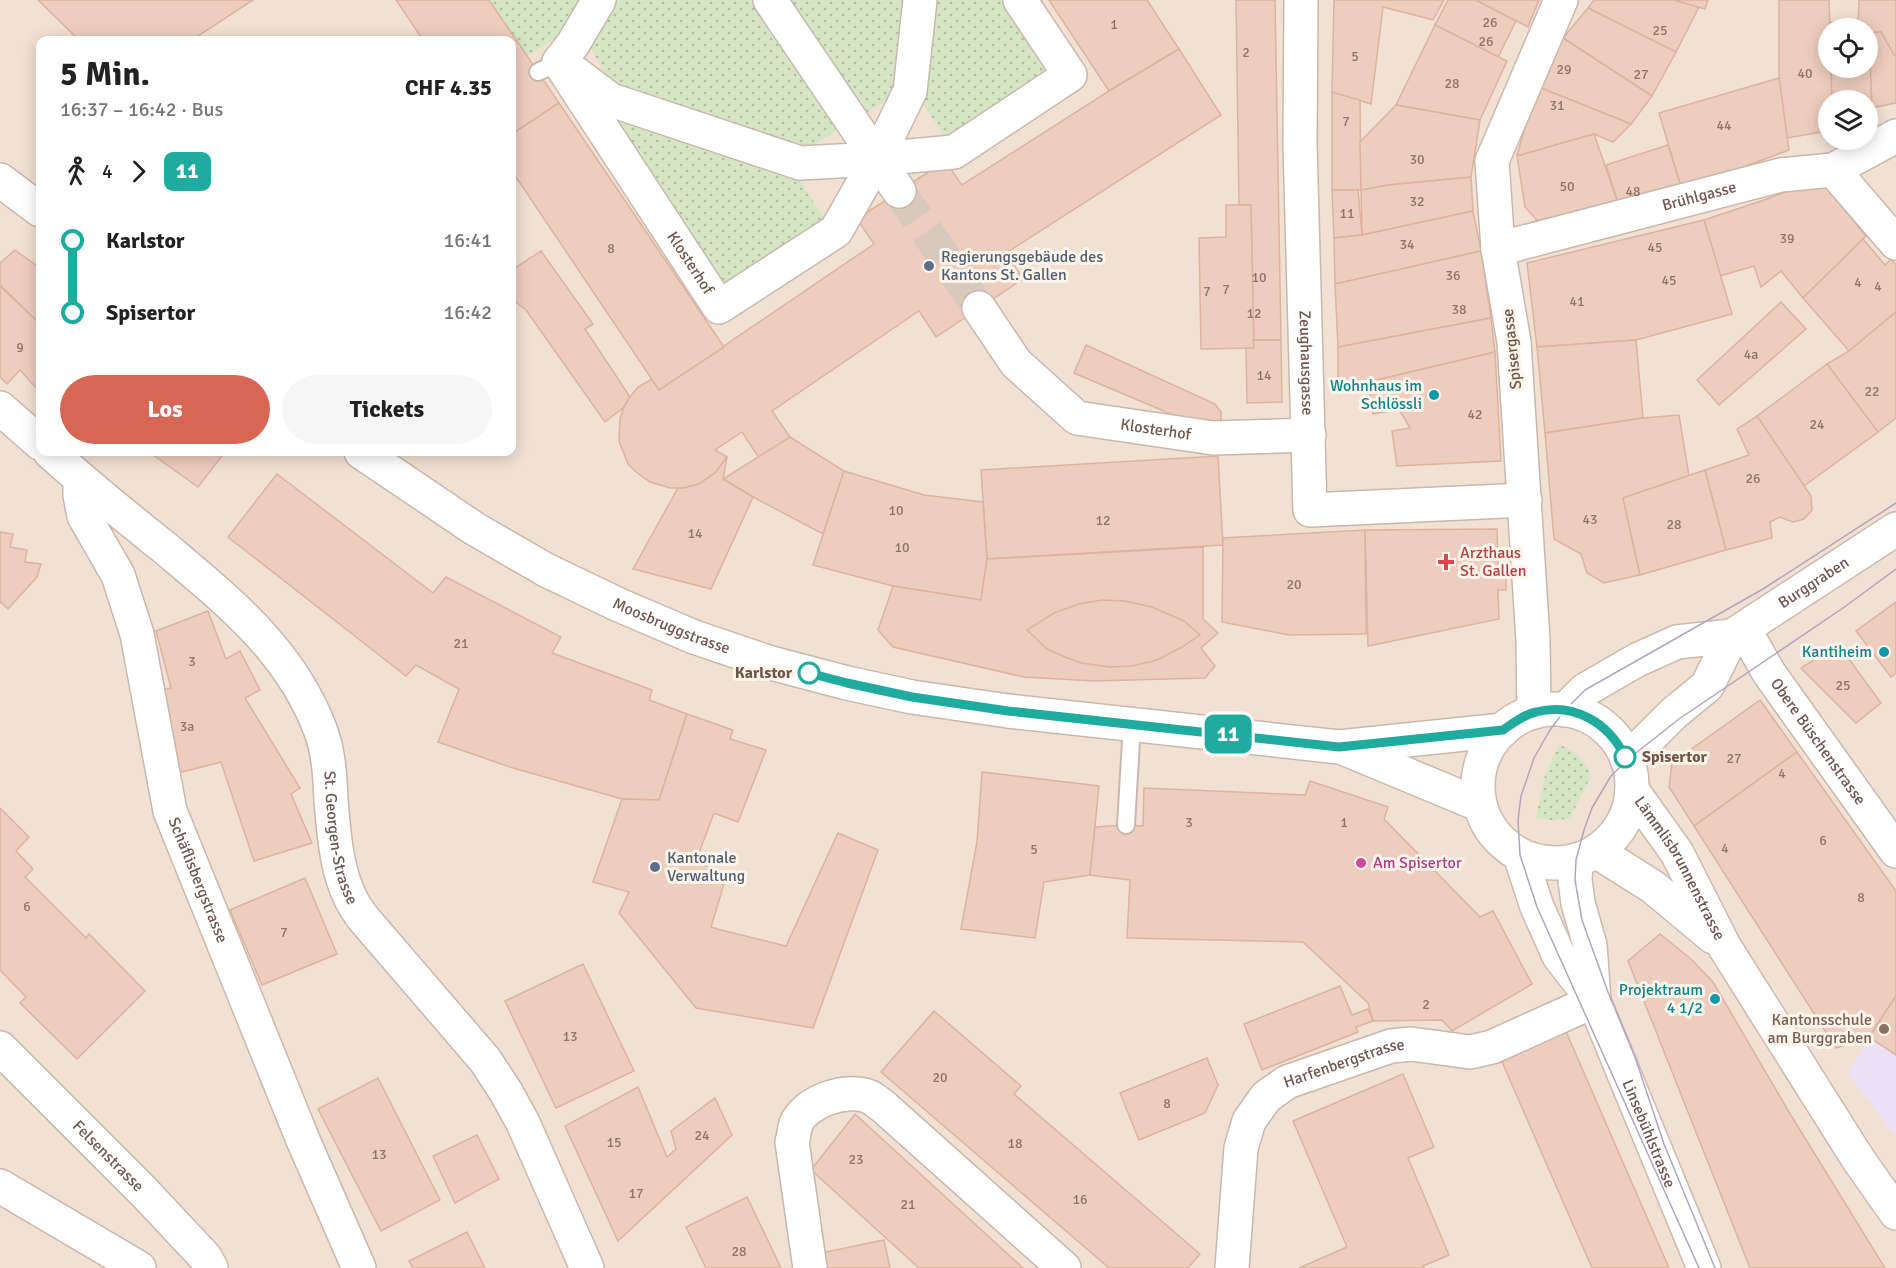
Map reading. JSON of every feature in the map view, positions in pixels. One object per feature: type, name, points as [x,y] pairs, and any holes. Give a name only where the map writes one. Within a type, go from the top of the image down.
[{"type":"street","points":[[599,0],[573,44],[548,67],[611,100],[800,163],[954,152],[1070,75],[1020,0]]},
{"type":"street","points":[[770,0],[899,191]]},
{"type":"street","name":"Klosterhof","points":[[548,67],[719,307],[836,231],[877,159],[910,91],[920,0]]},
{"type":"street","name":"Zeughausgasse","points":[[1301,0],[1300,144],[1310,510],[1525,500]]},
{"type":"street","name":"Spisergasse","points":[[1550,711],[1533,640],[1514,342],[1498,249],[1492,161],[1561,0]]},
{"type":"street","name":"Brühlgasse","points":[[1498,249],[1781,175],[1833,170],[1896,136]]},
{"type":"street","points":[[1833,170],[1896,243]]},
{"type":"street","points":[[0,180],[36,207]]},
{"type":"street","name":"Klosterhof","points":[[979,308],[1016,363],[1077,418],[1213,438],[1309,435]]},
{"type":"street","points":[[0,408],[36,440]]},
{"type":"street","name":"St. Georgen-Strasse","points":[[54,456],[212,587],[263,636],[286,665],[305,696],[321,731],[329,767],[339,861],[343,881],[351,900],[363,918],[486,1060],[523,1123],[587,1268]]},
{"type":"street","name":"Moosbruggstrasse","points":[[367,456],[475,530],[619,605],[694,636],[771,663],[847,683],[912,697],[1008,711],[1339,747],[1503,730]]},
{"type":"street","name":"Schäflisbergstrasse","points":[[80,479],[84,516],[117,575],[137,634],[170,811],[303,1140],[359,1268]]},
{"type":"street","name":"Burggraben","points":[[1586,856],[1557,863],[1538,861],[1520,855],[1502,842],[1489,825],[1480,805],[1481,764],[1490,746],[1503,730],[1517,720],[1550,711],[1637,660],[1677,642],[1738,633],[1896,529]]},
{"type":"street","points":[[1630,775],[1674,713],[1707,686],[1738,633]]},
{"type":"street","name":"Obere Büschenstrasse","points":[[1738,633],[1896,851]]},
{"type":"street","points":[[1550,711],[1586,716],[1603,726],[1618,742],[1630,775],[1628,811],[1619,830],[1612,838],[1586,856]]},
{"type":"street","name":"Moosbruggstrasse","points":[[1339,747],[1480,805]]},
{"type":"street","name":"Lämmlisbrunnenstrasse","points":[[1630,775],[1677,853],[1724,946],[1858,1159],[1896,1213]]},
{"type":"street","name":"Linsebühlstrasse","points":[[1520,855],[1537,907],[1559,957],[1594,1001],[1704,1268]]},
{"type":"street","name":"Lämmlisbrunnenstrasse","points":[[1586,856],[1653,886],[1724,946]]},
{"type":"street","name":"Linsebühlstrasse","points":[[1586,856],[1576,892],[1590,945],[1594,1001]]},
{"type":"street","name":"Harfenbergstrasse","points":[[1232,1268],[1240,1148],[1248,1121],[1266,1097],[1287,1082],[1391,1046],[1411,1044],[1470,1052],[1492,1047],[1594,1001]]},
{"type":"street","name":"Felsenstrasse","points":[[0,1048],[145,1193],[205,1257],[211,1268]]},
{"type":"street","points":[[810,1268],[792,1142],[797,1122],[810,1107],[830,1098],[849,1094],[869,1096],[885,1108],[1064,1268]]},
{"type":"street","points":[[0,1186],[139,1268]]},
{"type":"lane","points":[[1126,825],[1132,724]]},
{"type":"shaded area","points":[[0,0],[1896,0],[1896,1268],[0,1268]]},
{"type":"shaded area","name":"Kantonsschule am Burggraben","points":[[1896,985],[1896,1137],[1848,1074]]},
{"type":"green space","points":[[489,0],[583,0],[563,34],[527,56],[516,40],[516,36],[513,36]]},
{"type":"green space","points":[[615,0],[757,0],[842,127],[803,152],[614,89],[589,45]]},
{"type":"green space","points":[[779,0],[909,0],[897,92],[858,119]]},
{"type":"green space","points":[[931,0],[1004,0],[1053,75],[950,145],[918,96]]},
{"type":"green space","points":[[602,109],[797,176],[828,225],[723,296]]},
{"type":"green space","points":[[1559,745],[1579,756],[1591,776],[1570,818],[1557,820],[1536,817],[1545,775]]},
{"type":"building","points":[[38,0],[253,0],[198,36],[75,36]]},
{"type":"building","points":[[396,0],[489,0],[513,36],[420,36]]},
{"type":"building","points":[[1049,0],[1147,0],[1179,49],[1109,91]]},
{"type":"building","points":[[1236,0],[1275,0],[1281,340],[1253,340],[1251,205],[1239,205]]},
{"type":"building","points":[[1334,0],[1444,0],[1433,20],[1383,7],[1371,104],[1332,92]]},
{"type":"building","points":[[1448,0],[1476,0],[1516,21],[1498,57],[1435,25]]},
{"type":"building","points":[[1476,0],[1539,0],[1528,27]]},
{"type":"building","points":[[1594,0],[1674,0],[1699,7],[1676,52],[1588,8]]},
{"type":"building","points":[[1674,0],[1708,0],[1705,9]]},
{"type":"building","points":[[1779,0],[1829,0],[1830,18],[1818,18],[1818,78],[1831,78],[1832,90],[1818,90],[1818,133],[1787,138],[1779,78]]},
{"type":"building","points":[[1859,0],[1896,0],[1896,56],[1881,32],[1878,32],[1878,18],[1858,18]]},
{"type":"building","points":[[1588,8],[1676,52],[1652,96],[1563,38]]},
{"type":"building","points":[[1435,25],[1507,61],[1480,120],[1396,105]]},
{"type":"building","points":[[1878,32],[1881,32],[1896,56],[1896,103],[1878,107],[1878,90],[1871,90],[1871,78],[1878,78]]},
{"type":"building","points":[[1563,38],[1652,96],[1631,124],[1536,86]]},
{"type":"building","points":[[516,40],[559,103],[516,131]]},
{"type":"building","name":"Regierungsgebäude des Kantons St. Gallen","points":[[1179,49],[1221,115],[1006,253],[1023,279],[936,337],[919,311],[772,411],[790,437],[759,458],[742,432],[715,450],[727,457],[716,472],[699,484],[684,488],[670,488],[650,482],[628,464],[619,441],[620,419],[625,403],[638,387],[652,379],[659,390],[874,244],[857,219],[945,161],[962,185]]},
{"type":"building","points":[[1779,78],[1789,150],[1682,190],[1659,113]]},
{"type":"building","points":[[1831,78],[1871,78],[1871,90],[1832,90]]},
{"type":"building","points":[[1536,86],[1631,124],[1613,142],[1594,134],[1517,156]]},
{"type":"building","points":[[1332,92],[1360,100],[1361,190],[1332,190]]},
{"type":"building","points":[[559,103],[724,347],[659,390],[516,177],[516,131]]},
{"type":"building","points":[[1396,105],[1480,120],[1471,177],[1361,190],[1360,142]]},
{"type":"building","points":[[1594,134],[1619,206],[1541,225],[1525,207],[1517,156]]},
{"type":"building","points":[[1668,145],[1682,190],[1619,206],[1606,165]]},
{"type":"building","points":[[1471,177],[1473,211],[1362,235],[1361,190]]},
{"type":"building","points":[[1819,179],[1866,236],[1803,298],[1781,271],[1761,287],[1754,266],[1720,276],[1704,220]]},
{"type":"building","points":[[1332,190],[1358,190],[1362,235],[1334,238]]},
{"type":"building","points":[[1226,205],[1251,205],[1254,348],[1201,349],[1199,238],[1226,237]]},
{"type":"building","points":[[1473,211],[1481,251],[1335,284],[1334,238],[1362,235]]},
{"type":"building","points":[[1704,220],[1732,314],[1636,340],[1537,347],[1527,263]]},
{"type":"building","points":[[1863,239],[1885,265],[1891,259],[1896,265],[1896,312],[1849,351],[1803,298]]},
{"type":"building","points":[[15,250],[36,265],[36,320],[0,285],[0,263]]},
{"type":"building","points":[[541,251],[593,324],[585,329],[630,397],[623,408],[605,422],[526,310],[516,302],[516,267]]},
{"type":"building","points":[[1481,251],[1491,318],[1338,347],[1335,284]]},
{"type":"building","points":[[0,286],[36,320],[36,388],[20,370],[7,384],[0,377]]},
{"type":"building","points":[[1781,302],[1806,329],[1719,405],[1697,380]]},
{"type":"building","points":[[1896,312],[1896,418],[1878,432],[1827,364],[1849,351]]},
{"type":"building","points":[[1491,318],[1495,352],[1338,389],[1338,347]]},
{"type":"building","points":[[1253,340],[1281,340],[1282,402],[1247,403],[1246,348],[1254,348]]},
{"type":"building","points":[[1636,340],[1643,418],[1545,433],[1537,347]]},
{"type":"building","points":[[1086,345],[1215,404],[1221,412],[1221,421],[1199,426],[1074,373]]},
{"type":"building","name":"Wohnhaus im Schlössli","points":[[1495,352],[1501,461],[1397,466],[1392,431],[1410,428],[1399,409],[1373,414],[1368,382]]},
{"type":"building","points":[[1827,364],[1878,432],[1804,486],[1757,416]]},
{"type":"building","points":[[1679,415],[1689,476],[1623,498],[1640,575],[1604,583],[1587,573],[1581,554],[1554,539],[1545,433],[1643,418]]},
{"type":"building","points":[[1757,416],[1811,496],[1812,510],[1804,519],[1793,522],[1780,517],[1770,522],[1772,538],[1726,550],[1705,470],[1749,455],[1737,429]]},
{"type":"building","points":[[790,437],[844,471],[823,534],[723,479]]},
{"type":"building","points":[[155,456],[222,456],[198,487]]},
{"type":"building","points":[[1218,456],[1223,545],[987,559],[981,470]]},
{"type":"building","points":[[727,457],[723,479],[753,497],[711,589],[633,569],[678,488],[699,484],[716,472]]},
{"type":"building","points":[[1705,470],[1726,550],[1640,575],[1623,498]]},
{"type":"building","points":[[844,471],[924,495],[983,502],[987,559],[981,600],[893,586],[813,565]]},
{"type":"building","points":[[277,474],[433,593],[446,577],[561,637],[552,653],[652,690],[649,700],[687,714],[659,800],[622,799],[513,768],[438,742],[459,689],[416,665],[406,676],[228,537]]},
{"type":"building","points":[[1497,529],[1498,564],[1506,564],[1506,590],[1498,590],[1499,619],[1368,646],[1365,530]]},
{"type":"building","points":[[1365,530],[1366,634],[1289,635],[1222,622],[1223,538]]},
{"type":"building","points":[[0,532],[13,534],[10,547],[27,550],[25,562],[41,564],[37,577],[8,609],[0,603]]},
{"type":"building","points":[[1203,547],[1203,619],[1218,633],[1201,648],[1215,666],[1205,678],[1094,681],[1024,677],[893,647],[878,630],[893,586],[981,600],[987,559]]},
{"type":"building","points":[[1102,600],[1125,601],[1152,607],[1184,621],[1200,635],[1157,660],[1132,666],[1110,667],[1081,663],[1047,649],[1027,630],[1054,613],[1079,604]]},
{"type":"building","name":"Kantiheim","points":[[1896,602],[1896,673],[1891,677],[1856,631]]},
{"type":"building","points":[[208,611],[226,659],[240,651],[260,690],[245,698],[300,788],[291,794],[312,843],[254,861],[221,762],[174,774],[154,692],[171,688],[156,631]]},
{"type":"building","points":[[1838,644],[1881,703],[1856,723],[1801,668]]},
{"type":"building","points":[[1760,700],[1797,752],[1694,826],[1669,787],[1672,763]]},
{"type":"building","name":"Kantonale Verwaltung","points":[[687,714],[733,730],[730,739],[766,750],[738,822],[714,813],[696,861],[727,874],[711,927],[786,946],[838,833],[878,850],[813,1028],[696,1008],[619,913],[629,892],[593,882],[622,799],[659,800]]},
{"type":"building","points":[[1797,752],[1896,891],[1896,996],[1869,1037],[1836,1048],[1694,826]]},
{"type":"building","points":[[982,772],[1099,786],[1090,875],[1044,882],[1035,938],[961,929],[977,842]]},
{"type":"building","points":[[1310,781],[1388,807],[1384,819],[1480,917],[1493,911],[1532,984],[1452,1031],[1442,1020],[1373,1021],[1368,1003],[1303,942],[1127,938],[1130,880],[1090,875],[1095,827],[1143,826],[1144,788],[1305,795]]},
{"type":"building","points":[[0,808],[29,837],[16,851],[33,869],[25,877],[86,938],[89,934],[145,991],[77,1059],[20,1003],[26,997],[0,970]]},
{"type":"building","points":[[305,878],[337,954],[262,985],[230,910]]},
{"type":"building","points":[[1660,934],[1691,959],[1713,982],[1789,1112],[1885,1268],[1750,1268],[1628,961]]},
{"type":"building","points":[[583,964],[634,1071],[556,1108],[505,1001]]},
{"type":"building","points":[[1340,986],[1352,1015],[1368,1009],[1373,1021],[1356,1027],[1358,1032],[1262,1070],[1244,1024]]},
{"type":"building","points":[[1896,996],[1896,1055],[1869,1037]]},
{"type":"building","points":[[934,1011],[1021,1086],[1014,1094],[1200,1254],[1188,1268],[1109,1268],[881,1072]]},
{"type":"building","points":[[1564,1027],[1669,1268],[1592,1268],[1499,1055]]},
{"type":"building","points":[[1207,1058],[1218,1085],[1205,1113],[1139,1140],[1120,1093]]},
{"type":"building","points":[[1403,1074],[1434,1147],[1408,1158],[1449,1255],[1423,1266],[1424,1268],[1299,1268],[1347,1247],[1293,1121]]},
{"type":"building","points":[[378,1078],[440,1200],[381,1231],[318,1109]]},
{"type":"building","points":[[638,1087],[667,1157],[676,1149],[671,1131],[715,1098],[732,1135],[618,1241],[565,1126]]},
{"type":"building","points":[[855,1114],[1023,1268],[919,1268],[811,1170]]},
{"type":"building","points":[[477,1135],[499,1179],[455,1203],[433,1156]]},
{"type":"building","points":[[747,1197],[781,1268],[706,1268],[686,1227]]},
{"type":"building","points":[[467,1232],[485,1268],[413,1268],[409,1261]]},
{"type":"building","points":[[884,1240],[890,1268],[824,1268],[821,1253]]},
{"type":"tunnel","points":[[899,191],[979,308]]},
{"type":"tram line","points":[[1699,1268],[1537,907],[1520,855],[1518,820],[1521,796],[1534,758],[1550,730],[1565,710],[1585,690],[1763,589],[1896,503]]},
{"type":"tram line","points":[[1715,1268],[1664,1144],[1635,1057],[1582,920],[1575,880],[1576,860],[1592,808],[1611,776],[1627,760],[1679,719],[1843,608],[1896,569]]},
{"type":"bus line","name":"11","points":[[809,673],[912,697],[1008,711],[1339,747],[1503,730],[1534,712],[1565,710],[1586,716],[1603,726],[1618,742],[1625,757]]},
{"type":"place","name":"Regierungsgebäude des Kantons St. Gallen","points":[[929,266]]},
{"type":"place","name":"Wohnhaus im Schlössli","points":[[1434,395]]},
{"type":"place","name":"Arzthaus St. Gallen","points":[[1446,562]]},
{"type":"place","name":"Kantiheim","points":[[1884,652]]},
{"type":"place","name":"Karlstor","points":[[809,673]]},
{"type":"place","name":"Spisertor","points":[[1625,757]]},
{"type":"place","name":"Am Spisertor","points":[[1361,863]]},
{"type":"place","name":"Kantonale Verwaltung","points":[[655,867]]},
{"type":"place","name":"Projektraum 4 1/2","points":[[1715,999]]},
{"type":"place","name":"Kantonsschule am Burggraben","points":[[1884,1029]]}]
